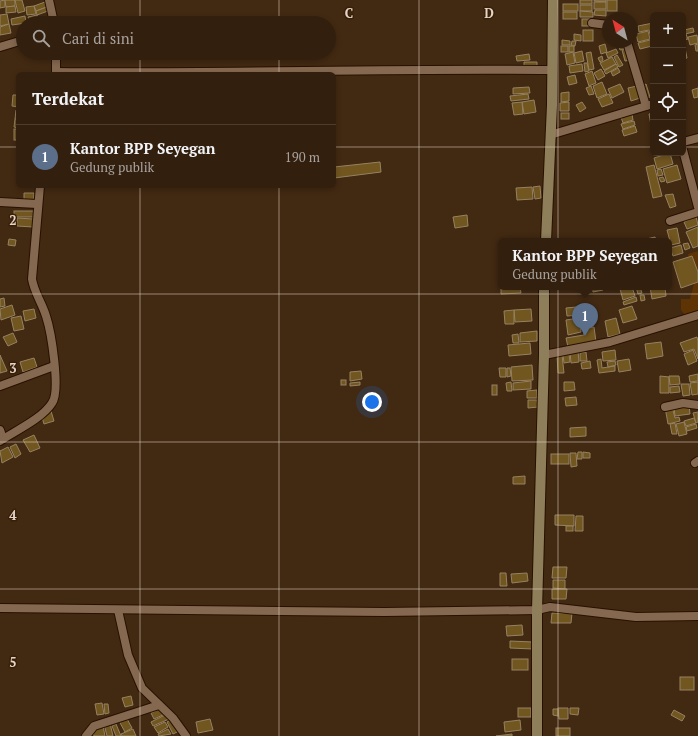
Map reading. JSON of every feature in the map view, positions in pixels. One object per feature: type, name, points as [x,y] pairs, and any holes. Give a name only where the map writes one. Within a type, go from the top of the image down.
[{"type":"main road","points":[[546,238],[553,0]]},
{"type":"main road","points":[[537,736],[537,610],[544,355],[544,290]]},
{"type":"street","points":[[48,0],[52,16]]},
{"type":"street","points":[[592,23],[602,24]]},
{"type":"street","points":[[0,47],[16,42]]},
{"type":"street","points":[[550,135],[649,105],[629,48]]},
{"type":"street","points":[[56,60],[56,72]]},
{"type":"street","points":[[224,72],[483,69],[552,70]]},
{"type":"street","points":[[686,141],[698,138]]},
{"type":"street","points":[[685,156],[698,207]]},
{"type":"street","points":[[0,430],[2,440],[44,412],[52,403],[57,391],[47,318],[35,293],[32,279],[37,204],[40,188]]},
{"type":"street","points":[[0,202],[37,204]]},
{"type":"street","points":[[670,221],[698,212]]},
{"type":"street","points":[[544,355],[610,342],[698,315]]},
{"type":"street","points":[[0,386],[54,366]]},
{"type":"street","points":[[665,407],[683,403],[698,405]]},
{"type":"street","points":[[0,608],[376,612],[537,610],[556,608],[629,616],[698,616]]},
{"type":"street","points":[[118,610],[124,643],[132,666],[145,693],[173,718],[186,736]]},
{"type":"street","points":[[86,736],[94,726],[159,705]]},
{"type":"shaded area","points":[[698,251],[698,312],[686,316],[681,310],[681,299],[690,299],[694,284],[688,254]]},
{"type":"building","points":[[5,0],[5,7],[0,8],[0,1]]},
{"type":"building","points":[[5,0],[15,0],[15,6],[6,7]]},
{"type":"building","points":[[15,0],[22,0],[25,11],[18,13]]},
{"type":"building","points":[[580,0],[592,0],[592,4],[580,4]]},
{"type":"building","points":[[606,0],[606,2],[594,1]]},
{"type":"building","points":[[607,0],[617,0],[617,11],[607,11]]},
{"type":"building","points":[[45,2],[47,7],[36,11],[34,6]]},
{"type":"building","points":[[594,2],[606,2],[606,9],[594,9]]},
{"type":"building","points":[[563,4],[578,4],[578,11],[563,11]]},
{"type":"building","points":[[580,5],[592,5],[592,11],[580,11]]},
{"type":"building","points":[[15,6],[16,12],[6,13],[6,7]]},
{"type":"building","points":[[34,6],[36,14],[27,15],[26,7]]},
{"type":"building","points":[[47,7],[48,11],[37,15],[36,11]]},
{"type":"building","points":[[595,10],[606,10],[606,12],[602,12],[602,16],[594,15]]},
{"type":"building","points":[[580,11],[593,12],[593,17],[580,17]]},
{"type":"building","points":[[563,12],[577,12],[577,19],[563,19]]},
{"type":"building","points":[[7,14],[9,24],[0,26],[0,15]]},
{"type":"building","points":[[16,18],[16,24],[12,25],[11,19]]},
{"type":"building","points":[[582,19],[590,19],[590,26],[582,26]]},
{"type":"building","points":[[9,24],[11,33],[0,35],[0,27]]},
{"type":"building","points":[[650,24],[650,34],[649,30],[639,32],[638,26]]},
{"type":"building","points":[[693,28],[694,32],[686,34],[686,30]]},
{"type":"building","points":[[583,30],[593,30],[593,41],[583,41]]},
{"type":"building","points":[[648,31],[650,39],[638,42],[638,34]]},
{"type":"building","points":[[574,34],[581,35],[581,41],[574,40]]},
{"type":"building","points":[[697,35],[698,43],[690,45],[688,37]]},
{"type":"building","points":[[562,40],[570,41],[570,45],[562,45]]},
{"type":"building","points":[[650,40],[650,46],[640,49],[638,43]]},
{"type":"building","points":[[572,41],[576,41],[575,46],[571,46]]},
{"type":"building","points":[[698,44],[698,51],[696,51],[695,45]]},
{"type":"building","points":[[602,45],[602,48],[606,48],[607,52],[601,54],[599,46]]},
{"type":"building","points":[[561,46],[568,46],[568,52],[561,52]]},
{"type":"building","points":[[569,46],[574,46],[574,52],[569,52]]},
{"type":"building","points":[[616,49],[618,53],[608,58],[606,53]]},
{"type":"building","points":[[628,49],[631,60],[625,61],[622,50]]},
{"type":"building","points":[[582,51],[584,61],[576,63],[574,53]]},
{"type":"building","points":[[573,52],[575,63],[567,65],[565,54]]},
{"type":"building","points":[[591,52],[594,69],[589,70],[586,53]]},
{"type":"building","points":[[529,54],[530,60],[517,61],[516,56]]},
{"type":"building","points":[[617,55],[623,65],[619,67],[614,57]]},
{"type":"building","points":[[602,56],[603,60],[600,62],[598,58]]},
{"type":"building","points":[[612,57],[616,64],[604,70],[600,63]]},
{"type":"building","points":[[524,62],[537,62],[537,69],[524,68]]},
{"type":"building","points":[[584,63],[587,63],[589,71],[585,72]]},
{"type":"building","points":[[582,64],[583,71],[570,73],[569,66]]},
{"type":"building","points":[[616,64],[618,67],[606,74],[604,71]]},
{"type":"building","points":[[618,68],[620,72],[613,76],[611,72]]},
{"type":"building","points":[[601,69],[605,76],[598,80],[594,73]]},
{"type":"building","points":[[592,71],[596,83],[589,86],[585,74]]},
{"type":"building","points":[[575,75],[577,83],[569,85],[567,77]]},
{"type":"building","points":[[602,82],[607,94],[597,98],[593,86]]},
{"type":"building","points":[[620,84],[624,92],[612,98],[608,89]]},
{"type":"building","points":[[646,84],[650,97],[645,99],[642,86]]},
{"type":"building","points":[[591,86],[594,94],[589,95],[586,88]]},
{"type":"building","points":[[637,86],[640,98],[631,101],[628,88]]},
{"type":"building","points":[[529,87],[530,93],[513,94],[513,88]]},
{"type":"building","points":[[698,88],[698,97],[694,98],[692,90]]},
{"type":"building","points":[[569,92],[569,101],[561,102],[561,93]]},
{"type":"building","points":[[528,94],[529,99],[511,101],[510,96]]},
{"type":"building","points":[[609,94],[613,103],[602,107],[598,99]]},
{"type":"building","points":[[13,95],[16,95],[16,107],[12,106]]},
{"type":"building","points":[[534,100],[536,112],[524,114],[522,102]]},
{"type":"building","points":[[522,102],[523,114],[514,115],[512,103]]},
{"type":"building","points":[[569,102],[569,111],[560,111],[560,103]]},
{"type":"building","points":[[582,102],[586,108],[580,112],[576,105]]},
{"type":"building","points":[[561,113],[569,113],[569,119],[561,119]]},
{"type":"building","points":[[632,114],[633,120],[623,123],[621,117]]},
{"type":"building","points":[[15,119],[16,119],[16,128],[14,127]]},
{"type":"building","points":[[634,121],[635,125],[623,129],[621,124]]},
{"type":"building","points":[[635,126],[637,132],[624,136],[622,130]]},
{"type":"building","points":[[14,129],[16,129],[16,140],[14,140]]},
{"type":"building","points":[[660,156],[671,156],[673,164],[657,169],[654,158]]},
{"type":"building","points":[[380,162],[381,172],[336,178],[336,167]]},
{"type":"building","points":[[654,165],[662,196],[653,198],[646,167]]},
{"type":"building","points":[[677,165],[681,179],[667,183],[663,169]]},
{"type":"building","points":[[661,169],[663,175],[658,176],[657,170]]},
{"type":"building","points":[[663,177],[665,181],[661,182],[659,178]]},
{"type":"building","points":[[540,186],[541,198],[535,199],[533,187]]},
{"type":"building","points":[[532,187],[533,199],[517,200],[516,188]]},
{"type":"building","points":[[24,193],[34,193],[34,200],[24,201]]},
{"type":"building","points":[[673,194],[676,206],[670,208],[665,195]]},
{"type":"building","points":[[14,211],[34,211],[34,217],[14,217]]},
{"type":"building","points":[[467,215],[468,226],[455,228],[453,217]]},
{"type":"building","points":[[696,216],[698,225],[687,229],[684,222]]},
{"type":"building","points":[[17,218],[33,219],[33,227],[17,226]]},
{"type":"building","points":[[698,227],[698,246],[693,248],[686,232]]},
{"type":"building","points":[[677,228],[680,243],[672,245],[672,238],[669,238],[667,230]]},
{"type":"building","points":[[9,239],[16,240],[15,246],[8,245]]},
{"type":"building","points":[[688,243],[690,248],[685,250],[683,244]]},
{"type":"building","points":[[681,245],[683,253],[673,256],[672,247]]},
{"type":"building","points":[[692,256],[698,272],[698,282],[681,288],[673,262]]},
{"type":"building","points":[[501,290],[520,290],[521,293],[501,294]]},
{"type":"building","points":[[593,290],[603,290],[593,292]]},
{"type":"building","points":[[620,290],[633,290],[635,296],[623,300]]},
{"type":"building","points":[[637,290],[641,290],[642,293],[638,294]]},
{"type":"building","points":[[650,290],[665,290],[666,296],[652,299]]},
{"type":"building","points":[[640,295],[644,295],[645,300],[641,301]]},
{"type":"building","points":[[636,297],[637,301],[624,305],[623,302]]},
{"type":"building","points":[[4,298],[5,306],[0,307],[0,299]]},
{"type":"building","points":[[12,305],[15,315],[1,320],[0,309]]},
{"type":"building","points":[[587,306],[589,324],[582,325],[581,315],[567,316],[566,308]]},
{"type":"building","points":[[632,306],[637,319],[623,323],[619,310]]},
{"type":"building","points":[[34,309],[36,318],[25,321],[23,311]]},
{"type":"building","points":[[531,309],[532,321],[515,322],[514,310]]},
{"type":"building","points":[[514,310],[514,324],[505,324],[504,311]]},
{"type":"building","points":[[21,316],[24,329],[14,331],[11,318]]},
{"type":"building","points":[[579,318],[581,332],[568,335],[566,320]]},
{"type":"building","points":[[616,318],[620,334],[608,337],[605,321]]},
{"type":"building","points":[[594,327],[596,342],[568,347],[566,338],[584,335],[583,329]]},
{"type":"building","points":[[537,331],[537,341],[520,342],[520,333]]},
{"type":"building","points":[[13,333],[17,342],[8,346],[3,337]]},
{"type":"building","points":[[518,334],[519,343],[513,343],[512,335]]},
{"type":"building","points":[[697,337],[698,359],[694,349],[684,352],[680,343]]},
{"type":"building","points":[[661,342],[663,356],[647,359],[645,344]]},
{"type":"building","points":[[530,343],[531,354],[509,356],[508,345]]},
{"type":"building","points":[[615,350],[616,360],[603,361],[602,352]]},
{"type":"building","points":[[693,350],[697,361],[688,365],[684,354]]},
{"type":"building","points":[[578,351],[579,362],[571,363],[570,352]]},
{"type":"building","points":[[586,352],[587,361],[580,361],[580,353]]},
{"type":"building","points":[[569,354],[570,362],[564,363],[563,355]]},
{"type":"building","points":[[0,355],[7,371],[0,373]]},
{"type":"building","points":[[557,355],[562,355],[564,373],[558,373]]},
{"type":"building","points":[[34,358],[37,367],[23,372],[20,362]]},
{"type":"building","points":[[601,359],[602,368],[615,366],[615,371],[599,373],[597,360]]},
{"type":"building","points":[[629,359],[631,370],[619,372],[617,361]]},
{"type":"building","points":[[590,361],[591,368],[582,369],[581,363]]},
{"type":"building","points":[[615,361],[616,365],[608,367],[607,362]]},
{"type":"building","points":[[532,365],[533,380],[512,381],[511,367]]},
{"type":"building","points":[[499,368],[506,368],[506,377],[500,377]]},
{"type":"building","points":[[507,368],[510,368],[511,376],[507,377]]},
{"type":"building","points":[[361,371],[362,379],[350,381],[350,372]]},
{"type":"building","points":[[698,374],[698,381],[690,382],[689,376]]},
{"type":"building","points":[[660,376],[669,377],[669,393],[660,393]]},
{"type":"building","points":[[669,376],[679,376],[680,384],[670,385]]},
{"type":"building","points":[[341,380],[346,380],[346,385],[341,385]]},
{"type":"building","points":[[531,381],[531,389],[513,390],[513,383]]},
{"type":"building","points":[[360,382],[360,385],[350,386],[350,383]]},
{"type":"building","points":[[511,382],[512,391],[507,391],[506,383]]},
{"type":"building","points":[[564,382],[574,382],[575,390],[564,391]]},
{"type":"building","points":[[698,382],[698,394],[692,395],[690,383]]},
{"type":"building","points":[[681,384],[689,384],[690,395],[683,396]]},
{"type":"building","points":[[492,385],[497,385],[497,395],[492,395]]},
{"type":"building","points":[[679,386],[680,392],[670,393],[670,387]]},
{"type":"building","points":[[537,390],[537,398],[527,398],[527,391]]},
{"type":"building","points":[[576,397],[577,405],[566,406],[565,398]]},
{"type":"building","points":[[528,400],[537,400],[538,407],[528,408]]},
{"type":"building","points":[[689,405],[690,414],[675,416],[674,407]]},
{"type":"building","points":[[672,406],[675,418],[679,417],[680,421],[668,424],[665,407]]},
{"type":"building","points":[[51,411],[54,421],[44,424],[41,414]]},
{"type":"building","points":[[698,412],[698,422],[696,423],[693,413]]},
{"type":"building","points":[[694,418],[696,423],[686,426],[684,421]]},
{"type":"building","points":[[684,422],[687,434],[679,436],[676,424]]},
{"type":"building","points":[[675,423],[677,434],[672,434],[670,424]]},
{"type":"building","points":[[696,424],[697,428],[687,431],[686,427]]},
{"type":"building","points":[[586,427],[586,436],[570,437],[570,428]]},
{"type":"building","points":[[34,435],[40,448],[30,452],[23,440]]},
{"type":"building","points":[[16,444],[21,454],[15,458],[10,447]]},
{"type":"building","points":[[8,447],[13,457],[2,463],[0,451]]},
{"type":"building","points":[[578,452],[582,452],[582,459],[577,459]]},
{"type":"building","points":[[583,452],[590,453],[590,458],[583,458]]},
{"type":"building","points":[[570,453],[576,453],[577,466],[571,467]]},
{"type":"building","points":[[551,454],[569,454],[569,464],[551,464]]},
{"type":"building","points":[[525,476],[525,484],[513,484],[513,477]]},
{"type":"building","points":[[555,515],[574,515],[574,526],[555,525]]},
{"type":"building","points":[[576,516],[583,516],[583,531],[575,531]]},
{"type":"building","points":[[566,526],[573,526],[573,531],[566,531]]},
{"type":"building","points":[[553,567],[567,567],[566,578],[552,578]]},
{"type":"building","points":[[500,573],[506,573],[507,586],[500,586]]},
{"type":"building","points":[[527,573],[528,581],[512,583],[511,574]]},
{"type":"building","points":[[553,580],[565,580],[565,589],[553,588]]},
{"type":"building","points":[[552,589],[567,589],[566,599],[552,599]]},
{"type":"building","points":[[552,613],[572,613],[571,623],[551,623]]},
{"type":"building","points":[[522,625],[523,635],[507,636],[506,626]]},
{"type":"building","points":[[510,641],[533,642],[533,649],[510,648]]},
{"type":"building","points":[[512,659],[528,659],[528,670],[512,670]]},
{"type":"building","points":[[680,677],[694,677],[694,690],[680,690]]},
{"type":"building","points":[[131,696],[133,705],[125,707],[122,698]]},
{"type":"building","points":[[102,703],[104,714],[97,715],[95,704]]},
{"type":"building","points":[[104,704],[108,704],[109,713],[105,714]]},
{"type":"building","points":[[162,708],[165,714],[154,719],[151,713]]},
{"type":"building","points":[[518,708],[531,708],[531,717],[518,717]]},
{"type":"building","points":[[558,708],[568,708],[568,719],[559,719]]},
{"type":"building","points":[[570,708],[579,708],[578,715],[570,714]]},
{"type":"building","points":[[553,709],[558,709],[558,716],[553,715]]},
{"type":"building","points":[[674,710],[685,716],[682,721],[671,715]]},
{"type":"building","points":[[167,714],[169,719],[153,726],[151,722]]},
{"type":"building","points":[[126,717],[132,728],[125,732],[119,721]]},
{"type":"building","points":[[173,719],[179,731],[173,734],[167,722]]},
{"type":"building","points":[[210,719],[213,730],[198,733],[196,722]]},
{"type":"building","points":[[520,720],[521,730],[505,732],[504,722]]},
{"type":"building","points":[[165,722],[168,727],[158,733],[154,727]]},
{"type":"building","points":[[110,723],[113,736],[107,736],[104,724]]},
{"type":"building","points":[[116,724],[121,736],[116,736],[112,726]]},
{"type":"building","points":[[103,726],[105,736],[94,736],[92,729]]},
{"type":"building","points":[[556,728],[570,728],[570,736],[556,736]]},
{"type":"building","points":[[133,729],[136,736],[122,736],[121,734]]},
{"type":"building","points":[[168,729],[171,734],[159,736],[158,734]]},
{"type":"building","points":[[512,734],[512,736],[496,736]]},
{"type":"place","name":"Kantor BPP Seyegan","points":[[585,336]]}]
